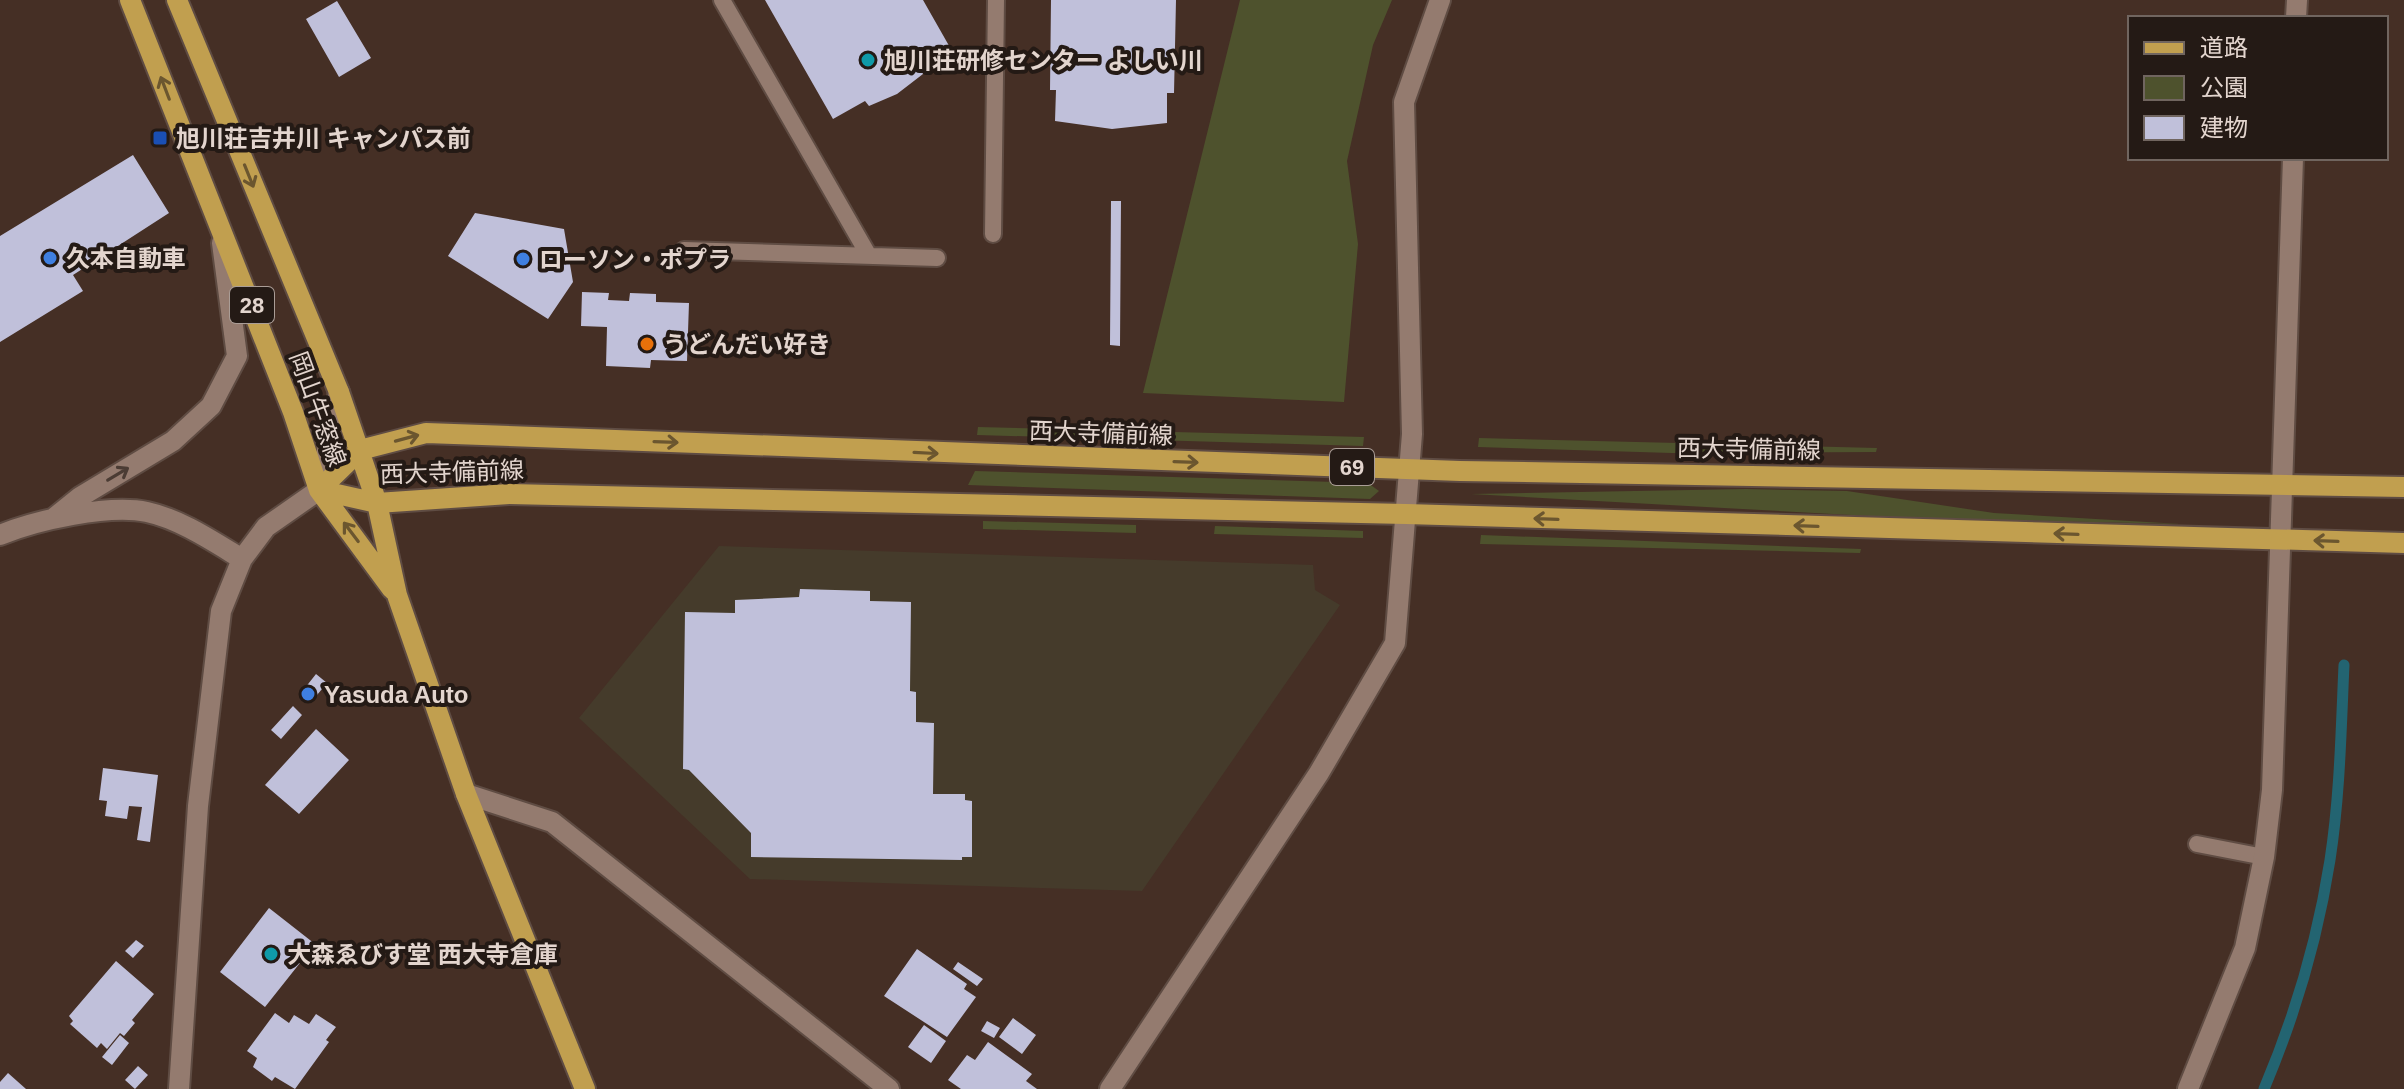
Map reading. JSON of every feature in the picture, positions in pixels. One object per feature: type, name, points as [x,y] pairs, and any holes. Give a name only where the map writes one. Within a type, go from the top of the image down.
[{"type":"main road","name":"岡山牛窓線","points":[[130,0],[217,216],[319,490],[397,595]]},
{"type":"main road","name":"岡山牛窓線","points":[[177,0],[339,392],[377,503],[397,595],[466,794],[585,1089]]},
{"type":"main road","name":"西大寺備前線","points":[[319,490],[360,450],[426,433],[1410,469],[2404,487]]},
{"type":"main road","name":"西大寺備前線","points":[[319,490],[377,503],[509,494],[1406,514],[2404,543]]},
{"type":"street","points":[[1110,1089],[1319,773],[1395,643],[1410,469],[1404,102],[1440,0]]},
{"type":"street","points":[[2188,1089],[2245,948],[2264,857],[2272,790],[2293,160]]},
{"type":"street","points":[[54,518],[80,497],[173,441],[211,406],[237,356],[217,216]]},
{"type":"street","points":[[179,1089],[198,806],[221,611],[242,559],[266,527],[319,490],[339,392]]},
{"type":"street","points":[[0,535],[54,518],[85,513],[147,512],[212,540],[242,559]]},
{"type":"street","points":[[466,794],[552,822],[889,1089]]},
{"type":"lane","points":[[722,0],[869,256]]},
{"type":"lane","points":[[993,234],[996,0]]},
{"type":"lane","points":[[684,250],[937,258]]},
{"type":"lane","points":[[2197,844],[2264,857]]},
{"type":"shaded area","points":[[719,546],[1313,565],[1315,590],[1340,605],[1142,891],[750,879],[579,718]]},
{"type":"green space","points":[[1240,0],[1392,0],[1373,45],[1347,161],[1358,244],[1344,402],[1143,393]]},
{"type":"green space","points":[[978,427],[1364,437],[1363,446],[977,435]]},
{"type":"green space","points":[[1479,438],[1877,448],[1876,452],[1672,453],[1478,447]]},
{"type":"green space","points":[[975,471],[1368,483],[1379,491],[1370,499],[968,485]]},
{"type":"green space","points":[[1746,489],[1847,491],[1994,513],[2181,524],[1905,518],[1471,494]]},
{"type":"green space","points":[[983,521],[1136,525],[1136,533],[983,529]]},
{"type":"green space","points":[[1215,526],[1363,531],[1363,538],[1214,534]]},
{"type":"green space","points":[[1481,535],[1861,549],[1860,553],[1480,544]]},
{"type":"building","name":"旭川荘研修センター よしい川","points":[[765,0],[923,0],[952,51],[921,69],[923,74],[897,94],[869,106],[865,101],[833,119]]},
{"type":"building","points":[[1051,0],[1176,0],[1174,93],[1167,93],[1167,123],[1112,129],[1055,121],[1056,90],[1050,90]]},
{"type":"building","points":[[337,1],[371,58],[339,77],[306,19]]},
{"type":"building","name":"久本自動車","points":[[133,155],[169,213],[73,275],[83,291],[0,342],[0,236]]},
{"type":"building","points":[[1111,201],[1121,201],[1120,346],[1110,345]]},
{"type":"building","points":[[475,213],[564,229],[573,282],[548,319],[448,256]]},
{"type":"building","name":"うどんだい好き","points":[[582,292],[609,293],[608,300],[629,301],[630,293],[656,294],[656,302],[689,303],[687,361],[651,360],[650,368],[606,366],[607,327],[581,326]]},
{"type":"building","points":[[800,589],[870,591],[870,601],[911,602],[910,691],[916,692],[916,722],[934,723],[933,794],[965,794],[965,800],[972,801],[972,857],[962,857],[962,860],[751,857],[751,833],[689,770],[683,769],[685,612],[735,613],[735,600],[799,597]]},
{"type":"building","points":[[316,674],[327,683],[312,701],[301,693]]},
{"type":"building","points":[[293,706],[302,715],[281,739],[271,730]]},
{"type":"building","points":[[316,729],[349,760],[299,814],[265,785]]},
{"type":"building","points":[[103,768],[158,775],[150,842],[137,840],[142,807],[129,806],[127,819],[105,816],[107,801],[99,800]]},
{"type":"building","name":"大森ゑびす堂 西大寺倉庫","points":[[269,908],[315,944],[265,1007],[220,972]]},
{"type":"building","points":[[136,940],[144,946],[133,958],[125,951]]},
{"type":"building","points":[[917,949],[967,984],[964,989],[976,997],[947,1037],[884,996]]},
{"type":"building","points":[[116,961],[154,994],[132,1020],[135,1023],[124,1036],[120,1033],[107,1049],[101,1043],[97,1048],[70,1024],[73,1021],[69,1016]]},
{"type":"building","points":[[958,962],[983,979],[977,986],[953,969]]},
{"type":"building","points":[[275,1013],[289,1023],[294,1015],[309,1024],[316,1014],[336,1027],[326,1040],[329,1042],[295,1089],[275,1077],[272,1081],[253,1067],[257,1058],[247,1051]]},
{"type":"building","points":[[1013,1018],[1036,1035],[1022,1054],[999,1037]]},
{"type":"building","points":[[987,1021],[1000,1028],[994,1038],[981,1031]]},
{"type":"building","points":[[924,1025],[946,1041],[931,1063],[908,1047]]},
{"type":"building","points":[[120,1035],[129,1043],[112,1065],[102,1057]]},
{"type":"building","points":[[988,1042],[1032,1074],[1026,1081],[1037,1089],[961,1089],[948,1080],[967,1055],[975,1060]]},
{"type":"building","points":[[138,1066],[148,1075],[135,1089],[125,1080]]},
{"type":"building","points":[[8,1073],[26,1089],[0,1089],[0,1082]]},
{"type":"waterway","points":[[2264,1089],[2304,977],[2325,889],[2336,811],[2344,665]]},
{"type":"place","name":"旭川荘研修センター よしい川","points":[[868,60]]},
{"type":"place","name":"旭川荘吉井川 キャンパス前","points":[[160,138]]},
{"type":"place","name":"久本自動車","points":[[50,258]]},
{"type":"place","name":"ローソン・ポプラ","points":[[523,259]]},
{"type":"place","name":"うどんだい好き","points":[[647,344]]},
{"type":"place","name":"Yasuda Auto","points":[[308,694]]},
{"type":"place","name":"大森ゑびす堂 西大寺倉庫","points":[[271,954]]}]
